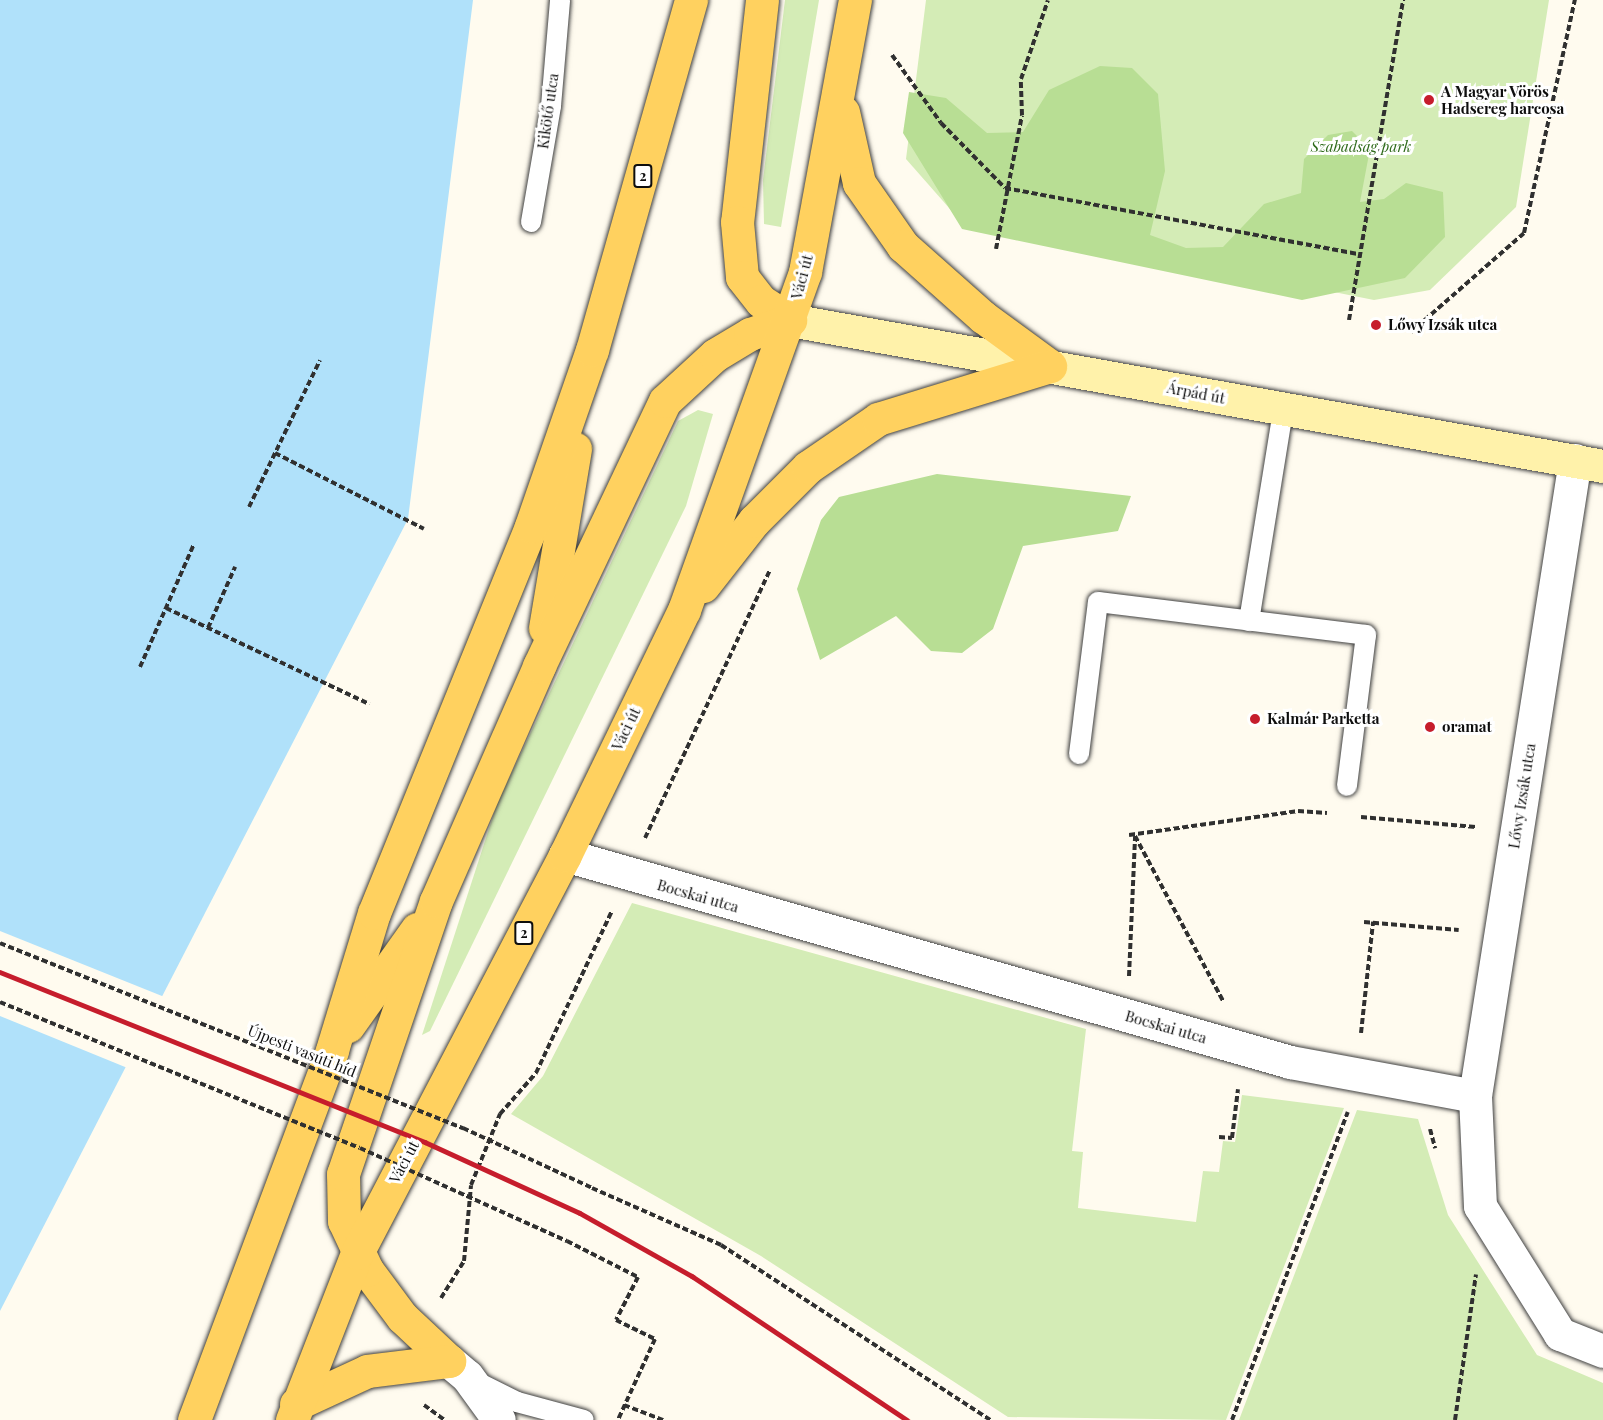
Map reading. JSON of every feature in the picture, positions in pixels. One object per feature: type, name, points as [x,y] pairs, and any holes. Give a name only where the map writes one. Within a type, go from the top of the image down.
[{"type":"main road","name":"2","points":[[194,1420],[332,1050],[374,913],[531,526],[592,350],[691,0]]},
{"type":"main road","points":[[762,0],[738,233],[742,277],[761,301],[790,320]]},
{"type":"main road","name":"Váci út","points":[[294,1412],[357,1253],[565,855],[684,610],[790,320],[805,272],[855,0]]},
{"type":"main road","points":[[840,91],[859,183],[897,238],[983,317],[1050,366]]},
{"type":"main road","points":[[458,1368],[419,1350],[357,1253],[340,1206],[343,1173],[436,902],[539,666],[665,401],[715,355],[750,334],[790,320]]},
{"type":"main road","name":"Árpád út","points":[[790,320],[1589,463]]},
{"type":"main road","points":[[539,666],[592,350]]},
{"type":"main road","points":[[684,610],[754,522],[831,450],[878,419],[1050,366]]},
{"type":"main road","points":[[332,1050],[436,902]]},
{"type":"main road","points":[[294,1412],[349,1377],[419,1350]]},
{"type":"street","name":"Lőwy Izsák utca","points":[[1475,1096],[1589,463]]},
{"type":"street","name":"Bocskai utca","points":[[565,855],[628,877],[1361,1078],[1475,1096]]},
{"type":"street","points":[[1475,1096],[1480,1206],[1560,1334],[1603,1351]]},
{"type":"street","points":[[458,1368],[499,1420]]},
{"type":"lane","name":"Kikötő utca","points":[[531,222],[550,106],[560,0]]},
{"type":"lane","points":[[1249,621],[1283,410]]},
{"type":"lane","points":[[1079,754],[1098,602],[1366,635],[1347,786]]},
{"type":"lane","points":[[458,1368],[517,1402],[584,1420]]},
{"type":"path","points":[[996,249],[1005,188],[1022,115],[1021,79],[1048,0]]},
{"type":"path","points":[[1349,320],[1362,255],[1403,0]]},
{"type":"path","points":[[1411,332],[1524,233],[1575,0]]},
{"type":"path","points":[[892,55],[940,123],[1005,188],[1362,255]]},
{"type":"path","points":[[249,507],[320,360]]},
{"type":"path","points":[[275,453],[424,530]]},
{"type":"path","points":[[140,667],[194,544]]},
{"type":"path","points":[[445,1420],[400,1394],[419,1350],[464,1261],[471,1185],[500,1114],[536,1073],[771,566]]},
{"type":"path","points":[[208,628],[235,567]]},
{"type":"path","points":[[166,608],[369,704]]},
{"type":"path","points":[[1129,835],[1135,836],[1298,811],[1330,814]]},
{"type":"path","points":[[1352,816],[1476,827]]},
{"type":"path","points":[[1129,977],[1135,836]]},
{"type":"path","points":[[1135,836],[1223,1001]]},
{"type":"path","points":[[1361,1033],[1373,921]]},
{"type":"path","points":[[1364,922],[1459,930]]},
{"type":"path","name":"Újpesti vasúti híd","points":[[0,943],[463,1128],[721,1245],[990,1420]]},
{"type":"path","points":[[0,1002],[360,1148],[567,1241],[638,1277],[616,1320],[655,1339],[618,1420]]},
{"type":"path","points":[[1232,1420],[1361,1078]]},
{"type":"path","points":[[1219,1137],[1232,1138],[1238,1089],[1249,1090]]},
{"type":"path","points":[[1455,1420],[1476,1276]]},
{"type":"path","points":[[624,1405],[663,1420]]},
{"type":"green space","points":[[785,0],[819,0],[781,227],[764,224],[763,180]]},
{"type":"green space","name":"Szabadság park","points":[[926,0],[1549,0],[1516,207],[1430,290],[1374,300],[957,217],[906,159]]},
{"type":"green space","points":[[1100,66],[1132,68],[1158,94],[1165,171],[1150,235],[1186,248],[1223,247],[1264,204],[1301,193],[1304,159],[1328,135],[1352,131],[1370,149],[1360,202],[1384,199],[1406,183],[1443,192],[1445,237],[1405,278],[1302,300],[962,229],[903,133],[909,92],[946,98],[987,133],[1023,132],[1049,90]]},
{"type":"green space","points":[[698,410],[713,414],[686,506],[430,1031],[422,1035],[497,804],[678,421]]},
{"type":"green space","points":[[937,474],[1131,496],[1118,531],[1023,546],[993,629],[962,653],[931,651],[896,616],[820,660],[797,589],[821,520],[839,497]]},
{"type":"green space","points":[[632,903],[1086,1029],[1072,1151],[1083,1152],[1078,1208],[1196,1222],[1203,1171],[1219,1172],[1223,1141],[1235,1142],[1242,1095],[1344,1108],[1226,1420],[1008,1417],[761,1256],[511,1114],[543,1076]]},
{"type":"green space","points":[[1357,1110],[1418,1119],[1448,1215],[1537,1355],[1603,1383],[1603,1420],[1239,1420]]},
{"type":"water","points":[[0,0],[473,0],[408,519],[0,1311]]},
{"type":"pier","points":[[0,931],[167,998],[130,1069],[0,1016]]},
{"type":"railway","points":[[0,972],[425,1142],[580,1213],[692,1276],[907,1420]]},
{"type":"place","name":"A Magyar Vörös Hadsereg harcosa","points":[[1429,100]]},
{"type":"place","name":"Lőwy Izsák utca","points":[[1376,325]]},
{"type":"place","name":"Kalmár Parketta","points":[[1255,719]]},
{"type":"place","name":"oramat","points":[[1430,727]]}]
